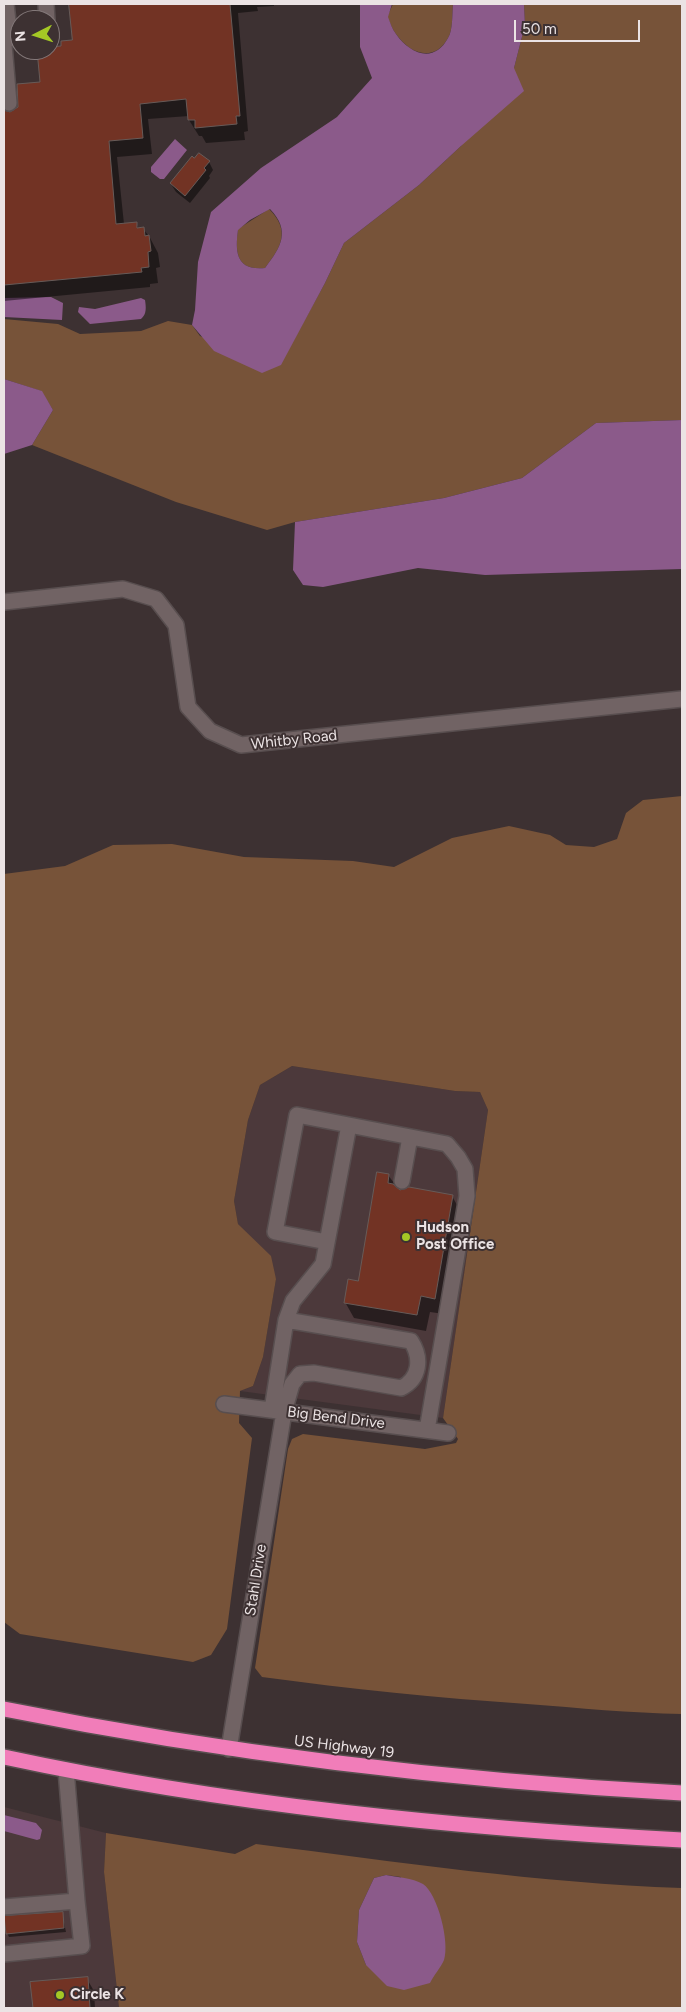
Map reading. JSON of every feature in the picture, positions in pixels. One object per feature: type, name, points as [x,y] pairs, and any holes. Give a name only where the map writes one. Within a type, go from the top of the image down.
[{"type":"highway","name":"US Highway 19","points":[[4,1709],[142,1736],[335,1764],[468,1778],[682,1793]]},
{"type":"highway","points":[[4,1757],[147,1785],[264,1802],[400,1818],[597,1835],[682,1840]]},
{"type":"street","points":[[6,4],[9,40],[9,103]]},
{"type":"street","name":"Whitby Road","points":[[4,602],[123,589],[156,599],[176,624],[188,707],[210,730],[241,745],[682,699]]},
{"type":"street","points":[[327,1242],[275,1232],[297,1115],[447,1144],[458,1157],[464,1169],[467,1196],[427,1430]]},
{"type":"street","points":[[278,1411],[281,1352],[286,1320],[293,1301],[323,1264],[349,1125]]},
{"type":"street","points":[[402,1181],[410,1137]]},
{"type":"street","points":[[281,1352],[285,1359],[300,1374],[330,1375],[400,1388],[408,1384],[416,1373],[418,1358],[416,1349],[411,1341],[286,1320]]},
{"type":"street","points":[[278,1411],[292,1384],[300,1374]]},
{"type":"street","name":"Big Bend Drive","points":[[224,1404],[448,1433]]},
{"type":"street","name":"Stahl Drive","points":[[229,1749],[278,1411]]},
{"type":"street","points":[[4,1954],[82,1946],[66,1770]]},
{"type":"street","points":[[4,1907],[77,1901]]},
{"type":"shaded area","points":[[360,4],[392,4],[388,17],[396,34],[408,47],[422,53],[429,53],[436,51],[442,46],[450,35],[453,4],[524,4],[525,25],[514,68],[524,91],[419,185],[344,243],[281,365],[262,373],[214,351],[192,325],[195,310],[198,262],[211,212],[261,168],[337,117],[372,78],[360,47]],"holes":[[[270,209],[276,217],[282,232],[279,246],[271,260],[265,268],[255,268],[243,263],[237,246],[238,230],[250,220]]]},
{"type":"shaded area","points":[[393,4],[453,4],[451,31],[448,38],[436,51],[429,53],[415,51],[408,47],[395,32],[387,17]]},
{"type":"shaded area","points":[[524,4],[682,4],[682,420],[596,423],[522,478],[444,498],[295,522],[267,530],[176,502],[32,445],[53,410],[41,391],[4,379],[4,319],[58,324],[80,334],[141,331],[168,321],[192,325],[200,336],[280,365],[325,283],[344,243],[419,185],[461,146],[514,68],[525,25]]},
{"type":"shaded area","points":[[175,139],[187,150],[164,179],[160,179],[151,172],[151,167]]},
{"type":"shaded area","points":[[269,209],[276,217],[282,232],[279,246],[265,268],[248,266],[243,263],[238,252],[238,229]]},
{"type":"shaded area","points":[[51,297],[63,303],[62,320],[4,317],[4,298]]},
{"type":"shaded area","points":[[141,298],[145,300],[146,308],[141,319],[90,324],[78,312],[79,307],[95,309]]},
{"type":"shaded area","points":[[4,379],[42,391],[53,410],[32,445],[4,454]]},
{"type":"shaded area","points":[[682,420],[682,569],[485,575],[418,568],[323,587],[303,585],[293,570],[295,522],[444,498],[522,478],[596,423]]},
{"type":"shaded area","points":[[682,796],[682,1714],[494,1702],[361,1689],[262,1677],[255,1668],[288,1449],[292,1439],[303,1434],[425,1449],[456,1443],[458,1439],[443,1418],[488,1110],[480,1092],[455,1091],[292,1066],[260,1085],[248,1120],[234,1201],[238,1224],[271,1256],[276,1279],[263,1357],[253,1386],[240,1391],[239,1423],[252,1438],[227,1629],[211,1655],[193,1662],[20,1634],[4,1622],[4,874],[65,866],[113,845],[172,844],[244,857],[353,861],[394,867],[452,838],[509,826],[550,835],[566,845],[594,847],[617,839],[626,813],[643,800]]},
{"type":"shaded area","points":[[292,1066],[455,1091],[480,1092],[488,1110],[443,1418],[240,1391],[253,1386],[263,1357],[276,1279],[251,1238],[238,1224],[234,1201],[248,1120],[260,1085]]},
{"type":"shaded area","points":[[4,1807],[106,1833],[104,1872],[119,2008],[4,2008]]},
{"type":"shaded area","points":[[4,1815],[36,1823],[42,1830],[40,1839],[37,1840],[4,1831]]},
{"type":"shaded area","points":[[106,1833],[235,1854],[256,1844],[522,1877],[682,1888],[682,2008],[119,2008],[104,1872]],"holes":[[[386,1875],[401,1877],[366,1965],[357,1942],[359,1910],[374,1878]]]},
{"type":"shaded area","points":[[386,1875],[409,1879],[423,1884],[428,1889],[438,1908],[444,1931],[445,1952],[443,1963],[430,1983],[404,1990],[387,1986],[366,1965],[357,1942],[359,1910],[374,1878]]},
{"type":"building","points":[[69,4],[230,4],[240,116],[236,116],[237,124],[195,128],[195,120],[188,120],[186,99],[140,104],[143,138],[109,141],[116,224],[137,222],[137,228],[144,227],[145,236],[149,235],[151,251],[148,252],[149,267],[141,268],[142,272],[4,285],[4,110],[10,112],[18,107],[17,84],[40,82],[38,60],[60,60],[61,41],[72,40]]},
{"type":"building","points":[[199,153],[210,161],[204,168],[206,170],[185,196],[170,183],[192,156],[194,158]]},
{"type":"building","name":"Hudson Post Office","points":[[377,1172],[389,1174],[388,1183],[393,1184],[400,1190],[409,1187],[453,1195],[435,1299],[421,1296],[417,1315],[344,1303],[348,1279],[358,1281]]},
{"type":"building","points":[[63,1912],[64,1928],[6,1934],[4,1916]]},
{"type":"building","name":"Circle K","points":[[88,1977],[90,2008],[33,2008],[30,1982]]},
{"type":"place","name":"Hudson Post Office","points":[[406,1237]]},
{"type":"place","name":"Circle K","points":[[60,1995]]}]
